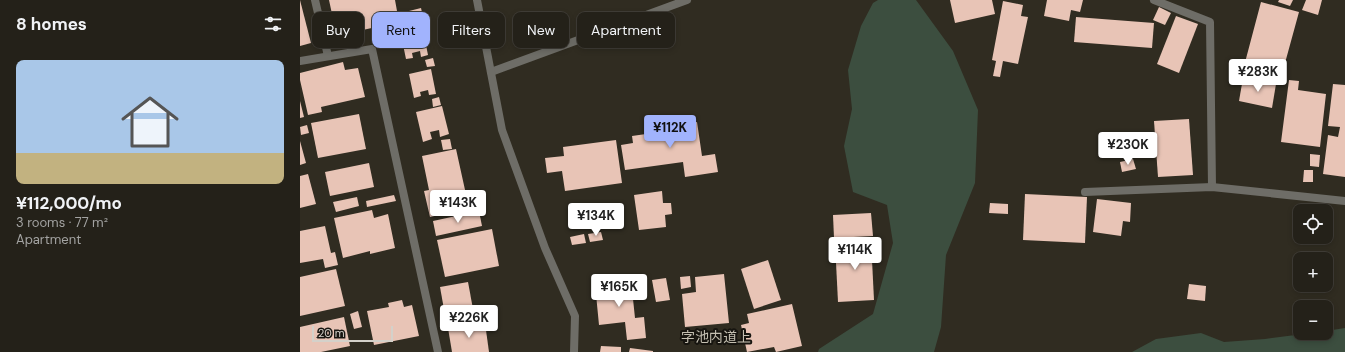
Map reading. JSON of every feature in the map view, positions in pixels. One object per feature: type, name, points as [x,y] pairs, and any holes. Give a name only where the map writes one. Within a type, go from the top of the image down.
[{"type":"street","points":[[315,0],[328,56]]},
{"type":"street","points":[[477,0],[502,130],[545,248],[575,316],[574,352]]},
{"type":"street","points":[[491,72],[687,0]]},
{"type":"street","points":[[1154,0],[1210,22],[1212,188]]},
{"type":"street","points":[[300,61],[372,50],[438,352]]},
{"type":"street","points":[[1086,192],[1212,188],[1345,201]]},
{"type":"green space","points":[[878,0],[916,0],[953,51],[978,110],[975,183],[946,255],[941,327],[934,352],[818,352],[819,349],[873,314],[893,243],[887,205],[853,192],[844,146],[852,109],[848,70],[861,26],[873,3]]},
{"type":"green space","points":[[1345,328],[1345,352],[1132,352],[1156,339],[1201,333],[1224,342],[1293,335],[1293,340],[1333,340],[1333,330]]},
{"type":"building","points":[[300,0],[311,43],[300,46]]},
{"type":"building","points":[[329,0],[395,0],[397,12],[372,12],[372,28],[364,30],[364,12],[332,12]]},
{"type":"building","points":[[950,0],[992,0],[995,14],[955,23]]},
{"type":"building","points":[[1047,0],[1083,0],[1080,12],[1071,10],[1069,21],[1044,16]]},
{"type":"building","points":[[1279,0],[1293,0],[1290,6],[1278,2]]},
{"type":"building","points":[[1306,0],[1322,0],[1318,15],[1302,10]]},
{"type":"building","points":[[1003,1],[1023,5],[1021,16],[1028,17],[1018,64],[1003,61],[1000,77],[993,76],[996,61],[992,60]]},
{"type":"building","points":[[1261,2],[1299,12],[1282,74],[1268,70],[1266,76],[1243,70]]},
{"type":"building","points":[[1159,7],[1171,13],[1165,25],[1153,20]]},
{"type":"building","points":[[421,8],[422,12],[409,12]]},
{"type":"building","points":[[1176,16],[1198,24],[1179,73],[1157,64]]},
{"type":"building","points":[[1076,17],[1154,23],[1152,48],[1074,42]]},
{"type":"building","points":[[404,48],[427,48],[428,55],[421,57],[420,51],[412,53],[413,58],[406,59]]},
{"type":"building","points":[[433,58],[435,66],[427,67],[425,60]]},
{"type":"building","points":[[343,62],[345,70],[358,68],[365,97],[321,107],[322,112],[308,115],[300,80],[300,73]]},
{"type":"building","points":[[431,69],[436,94],[429,95],[428,90],[420,92],[421,96],[414,98],[409,74]]},
{"type":"building","points":[[1243,78],[1276,84],[1272,108],[1239,101]]},
{"type":"building","points":[[1289,80],[1299,81],[1298,90],[1326,94],[1320,147],[1281,142]]},
{"type":"building","points":[[1333,84],[1345,85],[1345,177],[1323,174],[1328,135],[1338,137],[1340,127],[1328,126]]},
{"type":"building","points":[[439,97],[441,105],[433,107],[432,99]]},
{"type":"building","points":[[300,101],[304,117],[300,118]]},
{"type":"building","points":[[442,106],[449,134],[440,137],[439,130],[430,132],[432,139],[423,142],[416,112]]},
{"type":"building","points":[[359,114],[366,149],[318,158],[311,123]]},
{"type":"building","points":[[1189,119],[1193,175],[1158,177],[1154,121]]},
{"type":"building","points":[[677,120],[678,125],[697,122],[702,156],[715,154],[718,172],[685,177],[683,162],[625,170],[621,145],[633,143],[632,136],[653,133],[651,124]]},
{"type":"building","points":[[307,125],[309,133],[301,135],[300,127]]},
{"type":"building","points":[[450,139],[452,149],[443,150],[441,140]]},
{"type":"building","points":[[616,140],[622,183],[565,191],[562,171],[547,173],[545,158],[564,156],[563,147]]},
{"type":"building","points":[[300,141],[306,163],[300,165]]},
{"type":"building","points":[[456,149],[469,208],[430,217],[424,191],[429,190],[422,156]]},
{"type":"building","points":[[1310,154],[1320,155],[1319,167],[1310,166]]},
{"type":"building","points":[[1133,159],[1136,169],[1122,172],[1120,162]]},
{"type":"building","points":[[369,163],[374,187],[330,196],[325,172]]},
{"type":"building","points":[[1304,170],[1313,170],[1313,182],[1303,182]]},
{"type":"building","points":[[308,174],[316,204],[300,208],[300,176]]},
{"type":"building","points":[[662,191],[663,203],[671,203],[672,214],[665,215],[666,227],[639,230],[634,195]]},
{"type":"building","points":[[1025,194],[1087,197],[1085,243],[1023,240]]},
{"type":"building","points":[[394,195],[396,201],[367,207],[366,201]]},
{"type":"building","points":[[357,197],[359,206],[336,212],[333,202]]},
{"type":"building","points":[[1097,199],[1131,203],[1130,222],[1123,221],[1121,236],[1093,232]]},
{"type":"building","points":[[990,203],[1008,204],[1008,214],[989,213]]},
{"type":"building","points":[[372,210],[374,218],[388,214],[395,248],[370,254],[370,251],[343,258],[334,218]]},
{"type":"building","points":[[479,211],[482,226],[436,236],[433,221]]},
{"type":"building","points":[[871,213],[873,236],[834,238],[833,215]]},
{"type":"building","points":[[325,226],[331,253],[335,252],[338,265],[325,268],[323,259],[300,263],[300,231]]},
{"type":"building","points":[[492,229],[499,266],[445,277],[437,240]]},
{"type":"building","points":[[601,232],[603,240],[590,242],[588,234]]},
{"type":"building","points":[[584,234],[586,243],[572,245],[570,237]]},
{"type":"building","points":[[871,240],[874,300],[838,302],[835,243]]},
{"type":"building","points":[[768,260],[781,300],[754,309],[741,269]]},
{"type":"building","points":[[336,269],[345,306],[300,316],[300,277]]},
{"type":"building","points":[[724,274],[729,323],[685,327],[682,294],[696,292],[695,277]]},
{"type":"building","points":[[690,276],[691,287],[681,289],[680,277]]},
{"type":"building","points":[[666,278],[670,300],[656,302],[652,280]]},
{"type":"building","points":[[631,280],[635,318],[644,317],[646,338],[627,340],[625,322],[599,325],[595,284]]},
{"type":"building","points":[[468,282],[473,309],[445,315],[440,287]]},
{"type":"building","points":[[1189,284],[1206,286],[1205,301],[1187,299]]},
{"type":"building","points":[[402,300],[404,307],[412,305],[419,336],[374,345],[367,311],[389,307],[388,303]]},
{"type":"building","points":[[792,304],[802,346],[776,352],[774,347],[747,352],[741,325],[749,323],[747,314]]},
{"type":"building","points":[[358,311],[362,327],[354,329],[350,314]]},
{"type":"building","points":[[344,317],[350,346],[321,352],[300,352],[300,327]]},
{"type":"building","points":[[485,323],[489,352],[452,352],[448,328]]},
{"type":"building","points":[[601,346],[621,347],[621,352],[600,352]]},
{"type":"building","points":[[630,348],[653,351],[653,352],[629,352]]},
{"type":"district","name":"字池内道上","points":[[716,337]]}]
